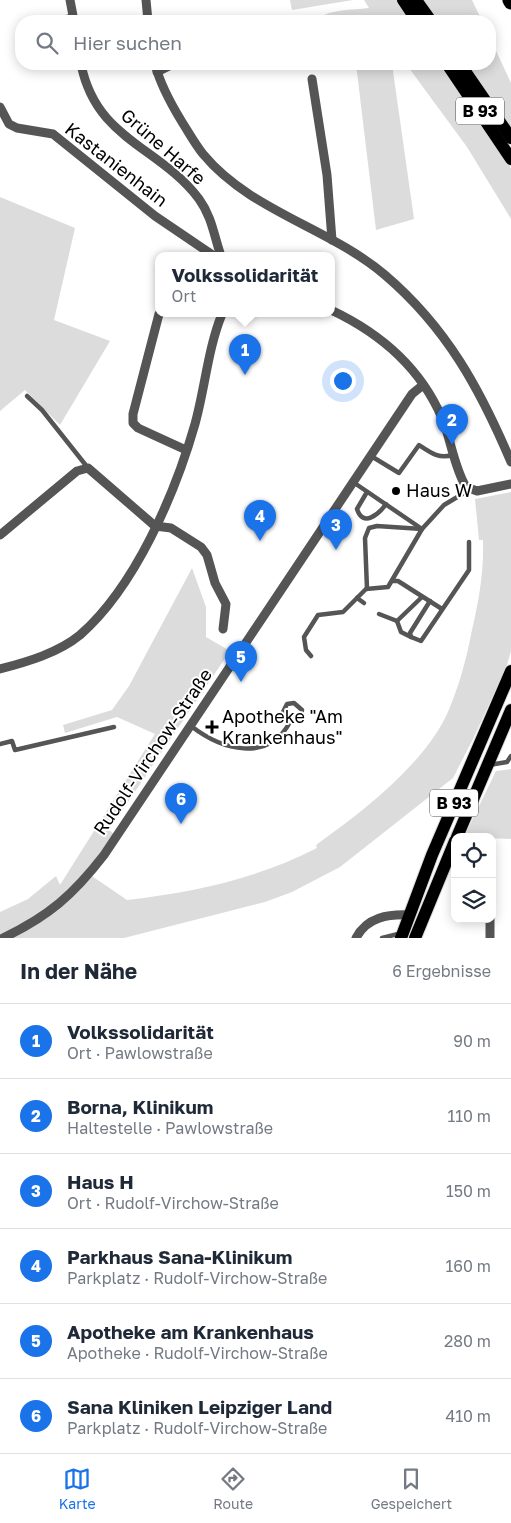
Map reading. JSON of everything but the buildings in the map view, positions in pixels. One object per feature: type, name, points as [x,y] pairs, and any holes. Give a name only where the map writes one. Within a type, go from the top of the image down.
[{"type":"main road","points":[[403,0],[413,15]]},
{"type":"main road","points":[[416,0],[426,15]]},
{"type":"main road","name":"B 93","points":[[451,70],[511,159]]},
{"type":"main road","name":"B 93","points":[[464,70],[511,138]]},
{"type":"main road","name":"B 93","points":[[402,936],[432,855],[511,671]]},
{"type":"main road","name":"B 93","points":[[459,833],[511,710]]},
{"type":"main road","name":"B 93","points":[[416,938],[450,866]]},
{"type":"street","points":[[70,0],[73,15]]},
{"type":"street","points":[[146,0],[147,15]]},
{"type":"street","name":"Grüne Harfe","points":[[83,70],[90,92],[105,118],[117,131],[183,182],[199,200],[207,212],[220,252]]},
{"type":"street","points":[[157,70],[177,114],[203,154],[215,167],[271,207],[332,240],[385,275],[409,296],[438,329],[469,374],[511,462]]},
{"type":"street","points":[[312,79],[327,175],[332,240]]},
{"type":"street","name":"Kastanienhain","points":[[0,106],[9,124],[17,128],[53,134],[155,216],[208,252]]},
{"type":"street","points":[[335,312],[371,331],[392,348],[423,385],[442,416],[462,481],[469,490],[484,490],[511,484]]},
{"type":"street","points":[[158,317],[133,414],[133,423],[138,428],[186,450]]},
{"type":"street","points":[[0,669],[55,651],[79,636],[100,615],[122,587],[155,526],[186,450],[218,317]]},
{"type":"street","name":"Rudolf-Virchow-Straße","points":[[3,938],[51,912],[77,888],[104,855],[412,394],[423,385]]},
{"type":"street","points":[[0,535],[77,471],[88,468],[155,526],[171,528],[201,547],[207,555],[215,583],[226,604],[223,629]]},
{"type":"street","points":[[356,938],[366,926],[380,918],[392,914],[410,915]]},
{"type":"street","points":[[490,923],[490,938]]},
{"type":"lane","points":[[27,396],[47,416],[88,468]]},
{"type":"lane","points":[[371,456],[399,473],[418,445],[433,455],[444,458],[455,455]]},
{"type":"lane","points":[[353,482],[422,530]]},
{"type":"lane","points":[[311,656],[306,650],[304,637],[318,615],[343,612],[367,589],[388,586],[393,581],[422,530],[444,505],[469,490]]},
{"type":"lane","points":[[367,492],[357,509],[362,517],[367,520],[373,517],[386,504]]},
{"type":"lane","points":[[367,589],[365,538],[368,528],[377,526],[422,530]]},
{"type":"lane","points":[[379,614],[397,621],[401,632],[420,641],[469,570],[469,542]]},
{"type":"lane","points":[[393,581],[398,581],[442,609]]},
{"type":"lane","points":[[397,621],[422,597]]},
{"type":"lane","points":[[357,598],[364,603]]},
{"type":"lane","points":[[411,637],[412,628],[430,601]]},
{"type":"lane","points":[[190,726],[219,744],[244,748],[261,747],[276,740],[284,733],[290,722],[300,719],[302,715],[299,706],[294,703],[287,704],[283,709],[285,718],[290,722]]},
{"type":"lane","points":[[0,744],[12,741],[15,750],[114,727]]},
{"type":"lane","points":[[488,765],[509,761],[511,756]]},
{"type":"lane","points":[[382,938],[402,936]]},
{"type":"shaded area","points":[[290,0],[353,0],[292,10]]},
{"type":"shaded area","points":[[364,0],[397,0],[406,15],[324,15],[333,12],[369,8]]},
{"type":"shaded area","points":[[422,0],[472,0],[479,15],[433,15]]},
{"type":"shaded area","points":[[496,51],[511,83],[511,128],[471,70],[496,70]]},
{"type":"shaded area","points":[[357,70],[393,70],[414,219],[376,230]]},
{"type":"shaded area","points":[[410,70],[444,70],[511,168],[511,219],[467,147]]},
{"type":"shaded area","points":[[0,197],[75,228],[54,320],[110,341],[60,425],[25,390],[0,411]]},
{"type":"shaded area","points":[[511,492],[511,651],[507,665],[453,778],[340,867],[292,892],[265,902],[124,938],[0,938],[0,912],[28,899],[56,876],[60,885],[155,734],[117,717],[65,733],[63,725],[112,710],[129,686],[192,568],[206,607],[206,637],[230,651],[109,830],[114,834],[86,872],[127,900],[177,893],[225,883],[294,859],[317,848],[316,845],[373,801],[411,766],[427,747],[450,707],[468,650],[479,597],[483,563],[483,540],[479,540],[475,499]]},
{"type":"shaded area","points":[[511,769],[511,839],[496,838],[496,833],[466,833],[496,771]]},
{"type":"place","name":"Volkssolidarität","points":[[245,375]]},
{"type":"place","name":"Borna, Klinikum","points":[[452,445]]},
{"type":"place","name":"Haus W","points":[[396,491]]},
{"type":"place","name":"Parkhaus Sana-Klinikum","points":[[260,541]]},
{"type":"place","name":"Haus H","points":[[336,550]]},
{"type":"place","name":"Apotheke am Krankenhaus","points":[[241,682]]},
{"type":"place","name":"Apotheke \"Am Krankenhaus\"","points":[[212,727]]},
{"type":"place","name":"Sana Kliniken Leipziger Land","points":[[181,824]]}]
